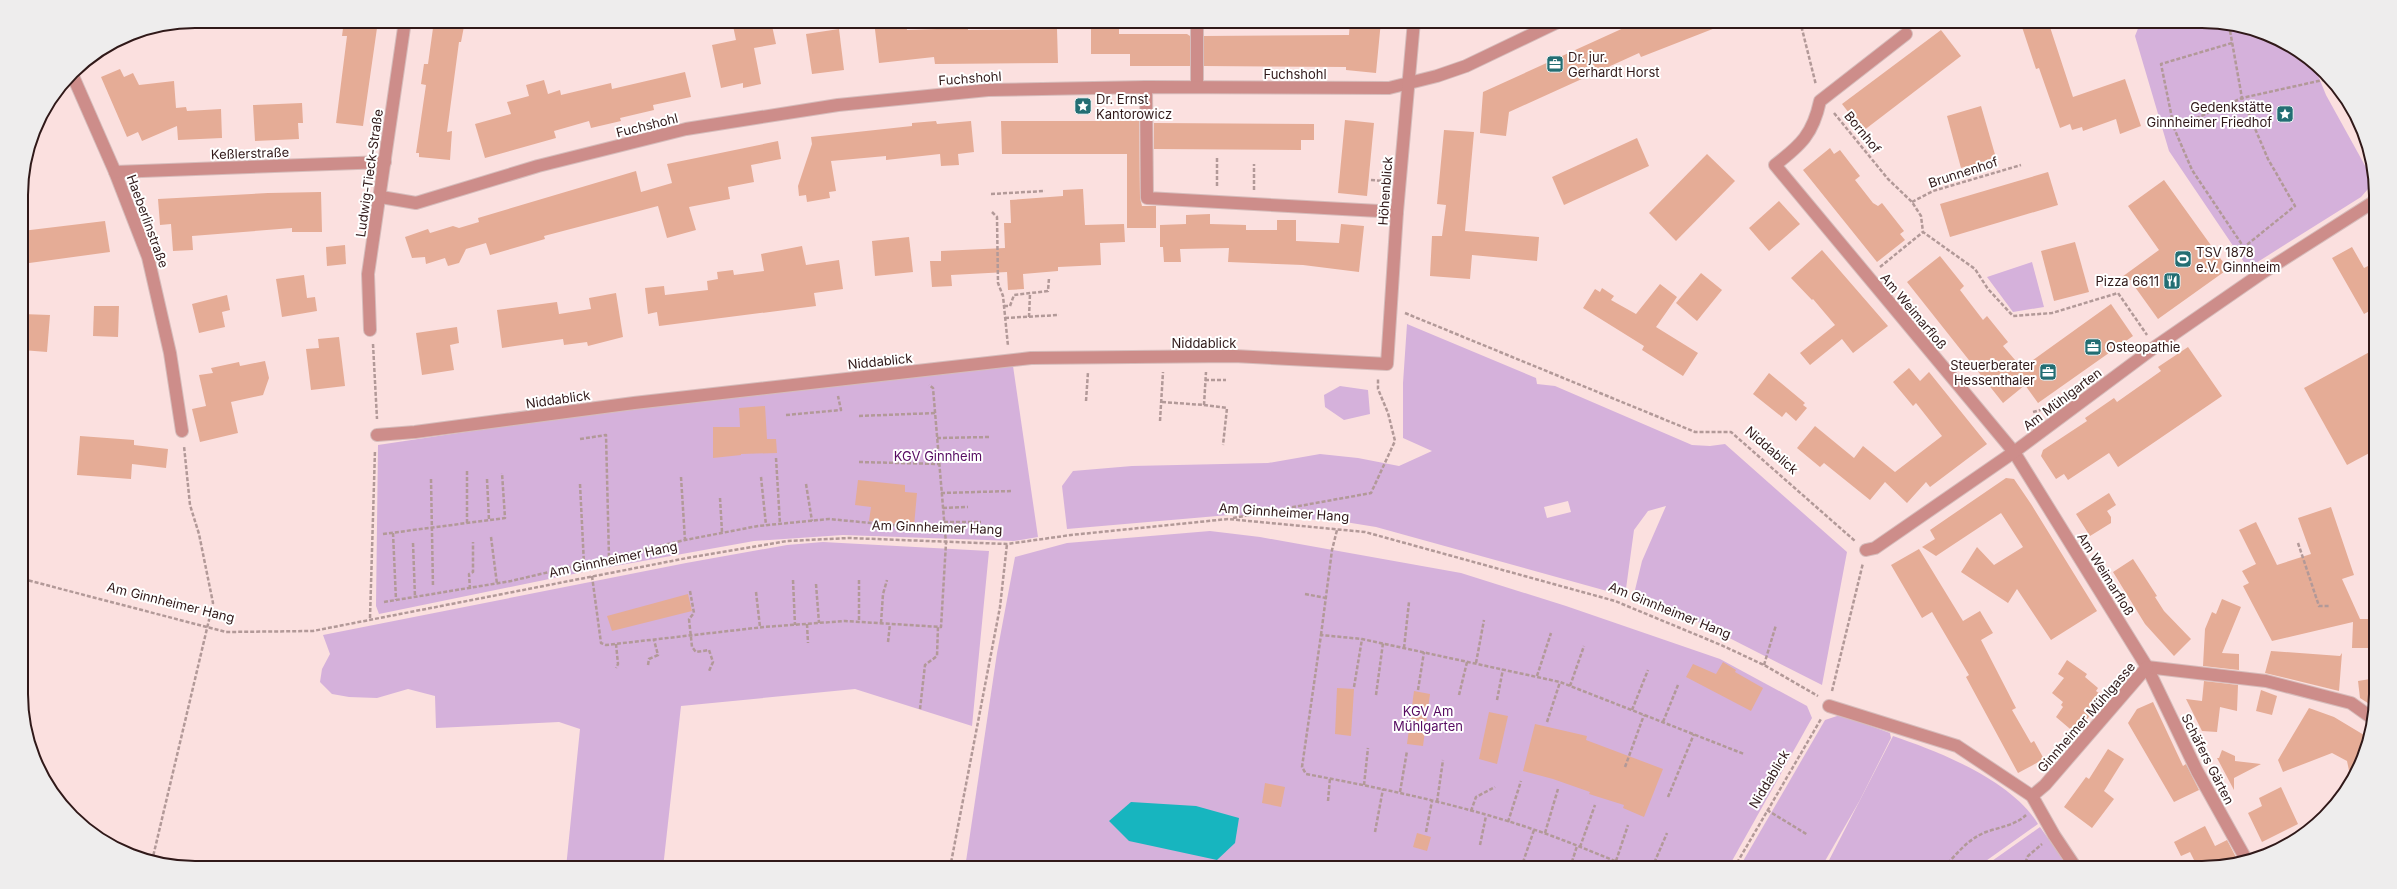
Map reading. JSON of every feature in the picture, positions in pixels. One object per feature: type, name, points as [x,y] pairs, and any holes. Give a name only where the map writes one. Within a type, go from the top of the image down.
[{"type":"street","name":"Ludwig-Tieck-Straße","points":[[370,330],[368,274],[381,197],[404,28]]},
{"type":"street","points":[[1197,28],[1197,87]]},
{"type":"street","name":"Höhenblick","points":[[1387,364],[1413,28]]},
{"type":"street","name":"Fuchshohl","points":[[381,197],[416,203],[538,166],[686,129],[838,104],[988,90],[1146,87],[1389,88],[1437,76],[1466,66],[1545,28]]},
{"type":"street","points":[[1820,101],[1906,34]]},
{"type":"street","name":"Haeberlinstraße","points":[[74,80],[115,172],[148,257],[170,353],[182,431]]},
{"type":"street","points":[[1146,87],[1147,198],[1398,212]]},
{"type":"street","name":"Am Weimarfloß","points":[[1820,101],[1815,122],[1798,148],[1775,165],[2014,452],[2147,668]]},
{"type":"street","name":"Keßlerstraße","points":[[115,172],[386,162]]},
{"type":"street","name":"Am Mühlgarten","points":[[1866,550],[1875,548],[2014,452],[2155,347],[2262,273],[2369,205]]},
{"type":"street","name":"Niddablick","points":[[378,435],[415,432],[634,403],[1009,361],[1089,356],[1206,356],[1387,364]]},
{"type":"street","name":"Ginnheimer Mühlgasse","points":[[2032,796],[2045,785],[2147,668],[2266,681],[2351,703],[2368,715]]},
{"type":"street","name":"Schäfers Gärten","points":[[2147,668],[2197,771],[2243,856]]},
{"type":"street","points":[[1829,706],[1957,746],[2032,796],[2054,835],[2071,861]]},
{"type":"path","points":[[1802,28],[1820,101]]},
{"type":"path","points":[[2230,30],[2242,98],[2268,159],[2295,206],[2244,247],[2192,170],[2174,128],[2162,64],[2232,43]]},
{"type":"path","points":[[2174,128],[2242,98],[2323,80]]},
{"type":"path","name":"Bornhof","points":[[1820,101],[1832,111],[1888,179],[1912,202]]},
{"type":"path","points":[[1217,158],[1217,202]]},
{"type":"path","points":[[1253,204],[1254,164]]},
{"type":"path","name":"Brunnenhof","points":[[1912,202],[1933,191],[2021,165]]},
{"type":"path","points":[[1371,180],[1383,181]]},
{"type":"path","points":[[991,194],[1044,191]]},
{"type":"path","points":[[1912,202],[1921,216],[1923,232],[1975,269],[1988,288],[2013,316],[2052,313],[2118,293],[2155,347]]},
{"type":"path","points":[[992,212],[997,217],[998,283],[1004,306],[1009,361]]},
{"type":"path","points":[[1867,277],[1923,232]]},
{"type":"path","points":[[1004,306],[1010,306],[1014,295],[1048,291],[1049,278]]},
{"type":"path","points":[[1029,317],[1030,294]]},
{"type":"path","name":"Niddablick","points":[[1404,313],[1695,432],[1731,432],[1866,550],[1829,706],[1738,861]]},
{"type":"path","points":[[1005,318],[1059,316]]},
{"type":"path","points":[[370,330],[374,353],[378,435],[372,533],[370,618]]},
{"type":"path","points":[[1086,401],[1089,356]]},
{"type":"path","points":[[1204,405],[1206,356]]},
{"type":"path","points":[[1228,519],[1371,493],[1395,441],[1388,413],[1378,389],[1378,376],[1387,364]]},
{"type":"path","points":[[1160,421],[1163,371]]},
{"type":"path","points":[[1205,380],[1226,380]]},
{"type":"path","points":[[920,709],[925,665],[937,656],[938,626],[941,626],[946,543],[933,388],[930,385],[923,386]]},
{"type":"path","points":[[786,415],[841,410],[838,394],[846,394]]},
{"type":"path","points":[[1162,402],[1227,408],[1223,445]]},
{"type":"path","points":[[859,416],[935,413]]},
{"type":"path","points":[[153,856],[213,603],[199,534],[190,505],[182,431]]},
{"type":"path","points":[[580,438],[606,435],[609,558]]},
{"type":"path","points":[[937,438],[990,437]]},
{"type":"path","points":[[776,458],[780,524]]},
{"type":"path","points":[[859,462],[939,464]]},
{"type":"path","points":[[466,470],[467,523]]},
{"type":"path","points":[[383,534],[505,518],[502,472]]},
{"type":"path","points":[[681,477],[685,540]]},
{"type":"path","points":[[761,477],[766,525]]},
{"type":"path","points":[[487,479],[489,520]]},
{"type":"path","points":[[431,480],[430,528],[433,587]]},
{"type":"path","points":[[580,484],[584,564]]},
{"type":"path","points":[[806,484],[812,521]]},
{"type":"path","points":[[941,493],[1012,491]]},
{"type":"path","points":[[720,498],[722,532]]},
{"type":"path","points":[[943,508],[968,507]]},
{"type":"path","points":[[384,602],[497,584],[685,540],[766,525],[829,519],[944,530]]},
{"type":"path","name":"Am Ginnheimer Hang","points":[[28,580],[226,632],[313,631],[370,618],[542,588],[592,576],[787,541],[849,538],[946,543],[1007,544],[1071,535],[1228,519],[1365,532],[1615,601],[1764,665],[1814,692],[1829,706]]},
{"type":"path","points":[[944,522],[981,522]]},
{"type":"path","points":[[1337,530],[1302,767],[1306,774],[1400,792],[1432,800],[1545,833],[1616,861],[1628,825]]},
{"type":"path","points":[[393,533],[396,600]]},
{"type":"path","points":[[491,537],[497,584]]},
{"type":"path","points":[[470,589],[469,574],[473,572],[473,542]]},
{"type":"path","points":[[413,543],[415,597]]},
{"type":"path","points":[[2298,543],[2319,606],[2329,606]]},
{"type":"path","points":[[951,861],[1000,607],[1007,544]]},
{"type":"path","points":[[592,576],[601,643],[606,645],[760,627],[819,623],[859,622],[938,626]]},
{"type":"path","points":[[793,580],[795,625]]},
{"type":"path","points":[[859,580],[859,622]]},
{"type":"path","points":[[881,623],[882,594],[888,580]]},
{"type":"path","points":[[816,584],[819,623]]},
{"type":"path","points":[[690,591],[694,613],[689,619],[692,648],[696,652],[709,650],[713,662],[709,671]]},
{"type":"path","points":[[756,592],[760,627]]},
{"type":"path","points":[[1305,594],[1326,598]]},
{"type":"path","points":[[1404,648],[1409,602]]},
{"type":"path","points":[[1476,663],[1484,620]]},
{"type":"path","points":[[807,624],[808,643]]},
{"type":"path","points":[[888,642],[890,624]]},
{"type":"path","points":[[1764,665],[1776,625]]},
{"type":"path","points":[[1537,676],[1551,633]]},
{"type":"path","points":[[1321,635],[1362,639],[1560,682],[1744,754]]},
{"type":"path","points":[[1354,687],[1362,639]]},
{"type":"path","points":[[648,665],[649,659],[658,655],[654,640]]},
{"type":"path","points":[[616,644],[616,668]]},
{"type":"path","points":[[1376,695],[1383,644]]},
{"type":"path","points":[[1570,686],[1584,646]]},
{"type":"path","points":[[1418,690],[1424,652]]},
{"type":"path","points":[[1459,695],[1468,662]]},
{"type":"path","points":[[1497,700],[1503,669]]},
{"type":"path","points":[[1632,710],[1648,670]]},
{"type":"path","points":[[1547,722],[1560,682]]},
{"type":"path","points":[[1663,722],[1678,684]]},
{"type":"path","points":[[1625,767],[1644,715]]},
{"type":"path","points":[[1668,798],[1694,734]]},
{"type":"path","points":[[1364,785],[1368,748]]},
{"type":"path","points":[[1400,792],[1407,751]]},
{"type":"path","points":[[1437,802],[1443,760]]},
{"type":"path","points":[[1328,801],[1330,778]]},
{"type":"path","points":[[1508,822],[1521,781]]},
{"type":"path","points":[[1471,811],[1476,797],[1495,787]]},
{"type":"path","points":[[1375,832],[1383,789]]},
{"type":"path","points":[[1545,833],[1558,789]]},
{"type":"path","points":[[1951,861],[1970,841],[2025,817],[2029,811],[2032,796]]},
{"type":"path","points":[[1426,832],[1432,800]]},
{"type":"path","points":[[1573,861],[1595,805]]},
{"type":"path","points":[[1767,810],[1808,835]]},
{"type":"path","points":[[1480,845],[1486,816]]},
{"type":"path","points":[[1524,861],[1534,830]]},
{"type":"path","points":[[1655,861],[1667,833]]},
{"type":"path","points":[[2026,861],[2028,856],[2054,835]]},
{"type":"green space","points":[[2138,28],[2224,29],[2256,37],[2286,50],[2304,62],[2318,75],[2326,95],[2367,170],[2368,189],[2361,197],[2248,268],[2169,151],[2135,36]]},
{"type":"green space","points":[[2032,262],[2044,307],[2013,312],[1987,277]]},
{"type":"green space","points":[[1407,324],[1536,378],[1537,384],[1555,386],[1692,445],[1710,446],[1725,444],[1847,552],[1822,685],[1635,590],[1642,561],[1666,506],[1648,511],[1634,530],[1625,596],[1376,527],[1339,521],[1229,515],[1067,529],[1062,486],[1073,471],[1132,466],[1268,463],[1320,454],[1358,458],[1399,466],[1432,451],[1403,438],[1403,383]],"holes":[[[1568,501],[1571,512],[1547,518],[1544,507]]]},
{"type":"green space","name":"KGV Ginnheim","points":[[1009,364],[1013,366],[1038,537],[1014,541],[843,535],[754,541],[593,570],[379,614],[376,606],[378,445],[559,418]]},
{"type":"green space","points":[[1340,386],[1368,390],[1370,414],[1344,420],[1325,407],[1324,395]]},
{"type":"green space","name":"KGV Am Mühlgarten","points":[[1210,531],[1260,537],[1461,573],[1566,606],[1720,659],[1807,706],[1812,718],[1732,861],[966,861],[997,653],[1015,557],[1067,543]]},
{"type":"green space","points":[[823,542],[989,551],[972,726],[855,689],[681,706],[664,861],[567,861],[580,729],[559,722],[436,728],[435,696],[408,689],[377,698],[349,697],[332,694],[320,682],[322,669],[330,654],[323,635],[686,563],[787,545]]},
{"type":"green space","points":[[1840,715],[1890,733],[1891,738],[1860,800],[1825,861],[1743,861],[1825,720]]},
{"type":"green space","points":[[1893,736],[1952,759],[1993,781],[2011,794],[2026,808],[2038,824],[1986,861],[1829,861]]},
{"type":"green space","points":[[2040,827],[2064,861],[1992,861]]},
{"type":"water","points":[[1131,802],[1196,806],[1239,818],[1235,843],[1217,860],[1129,841],[1109,821]]},
{"type":"building","points":[[343,28],[377,28],[363,126],[336,123],[347,36],[342,36]]},
{"type":"building","points":[[433,28],[464,28],[461,42],[459,42],[447,132],[452,131],[450,160],[419,157],[419,153],[416,153],[426,85],[421,84],[424,64],[428,64]]},
{"type":"building","points":[[733,28],[773,28],[776,44],[754,48],[761,84],[743,88],[743,83],[721,88],[712,45],[736,40]]},
{"type":"building","points":[[875,28],[907,28],[907,30],[968,28],[968,30],[1057,29],[1058,63],[935,64],[934,57],[879,63]]},
{"type":"building","points":[[1091,28],[1119,28],[1119,34],[1187,34],[1190,36],[1190,66],[1130,66],[1130,54],[1091,54]]},
{"type":"building","points":[[1350,28],[1380,28],[1376,73],[1346,70],[1346,67],[1204,66],[1204,36],[1349,35]]},
{"type":"building","points":[[1624,28],[1715,28],[1641,57],[1639,53],[1509,112],[1506,136],[1480,133],[1483,92]]},
{"type":"building","points":[[2022,28],[2050,28],[2073,97],[2125,79],[2141,126],[2120,134],[2116,119],[2083,131],[2082,127],[2072,130],[2070,124],[2060,128],[2039,68],[2036,69]]},
{"type":"building","points":[[839,29],[844,70],[812,74],[806,34]]},
{"type":"building","points":[[1941,30],[1961,56],[1863,131],[1842,104]]},
{"type":"building","points":[[120,69],[124,77],[133,73],[139,85],[174,81],[176,108],[186,107],[187,111],[221,109],[222,138],[178,140],[177,126],[142,141],[138,132],[127,137],[101,77]]},
{"type":"building","points":[[685,72],[691,97],[653,105],[654,110],[620,118],[621,121],[591,128],[589,121],[554,131],[556,138],[485,158],[475,124],[511,114],[507,102],[529,96],[526,85],[544,80],[548,94],[560,90],[561,95],[611,83],[612,89]]},
{"type":"building","points":[[302,103],[303,123],[298,123],[299,139],[255,141],[253,105]]},
{"type":"building","points":[[1981,106],[1996,158],[1961,168],[1947,116]]},
{"type":"building","points":[[1345,120],[1374,123],[1367,196],[1338,193]]},
{"type":"building","points":[[936,121],[937,124],[971,121],[974,152],[958,154],[959,165],[941,166],[940,154],[886,160],[886,156],[831,161],[836,191],[829,192],[830,198],[807,202],[806,195],[799,196],[798,186],[812,144],[811,137],[912,126],[912,123]]},
{"type":"building","points":[[1001,121],[1139,121],[1140,198],[1142,206],[1156,206],[1156,228],[1127,228],[1127,154],[1002,154]]},
{"type":"building","points":[[1154,123],[1314,124],[1314,140],[1301,140],[1301,150],[1154,149]]},
{"type":"building","points":[[1444,130],[1474,132],[1465,231],[1539,237],[1537,261],[1472,255],[1470,279],[1430,276],[1432,236],[1442,236],[1446,205],[1437,204]]},
{"type":"building","points":[[1637,138],[1649,166],[1564,205],[1552,177]]},
{"type":"building","points":[[778,141],[781,159],[751,165],[754,182],[728,187],[730,199],[689,207],[696,230],[667,238],[658,206],[544,236],[545,239],[490,255],[486,243],[466,249],[459,263],[448,266],[445,258],[426,264],[425,257],[412,258],[405,237],[428,229],[430,233],[453,226],[459,228],[479,222],[478,218],[636,171],[641,192],[672,183],[667,164]]},
{"type":"building","points":[[1830,148],[1834,154],[1840,150],[1860,176],[1855,180],[1873,203],[1878,206],[1882,203],[1904,231],[1900,234],[1905,240],[1877,262],[1803,170]]},
{"type":"building","points":[[1707,154],[1735,181],[1676,241],[1649,213]]},
{"type":"building","points":[[2048,172],[2058,205],[1950,237],[1940,204]]},
{"type":"building","name":"TSV 1878 e.V. Ginnheim","points":[[2164,180],[2228,269],[2158,319],[2135,287],[2151,275],[2111,285],[2159,250],[2128,206]]},
{"type":"building","points":[[1083,189],[1085,225],[1124,224],[1125,242],[1100,243],[1101,265],[1058,267],[1058,271],[1023,274],[1024,289],[1008,290],[1007,272],[951,275],[952,286],[932,287],[930,261],[941,261],[941,251],[1005,248],[1004,223],[1011,223],[1010,200],[1063,196],[1063,190]]},
{"type":"building","points":[[321,192],[322,232],[292,232],[292,228],[192,236],[193,250],[173,251],[171,224],[160,225],[158,199],[268,193]]},
{"type":"building","points":[[1779,201],[1800,224],[1769,251],[1749,228]]},
{"type":"building","points":[[1210,214],[1210,224],[1246,225],[1246,230],[1277,230],[1277,220],[1296,220],[1296,241],[1339,243],[1341,224],[1364,226],[1359,272],[1303,265],[1228,262],[1229,248],[1180,249],[1181,262],[1164,262],[1163,247],[1160,247],[1160,225],[1186,224],[1186,215]]},
{"type":"building","points":[[105,221],[110,252],[28,263],[28,230]]},
{"type":"building","points":[[909,237],[913,272],[875,276],[872,241]]},
{"type":"building","points":[[2075,242],[2089,292],[2054,301],[2041,251]]},
{"type":"building","points":[[345,245],[346,264],[327,266],[326,247]]},
{"type":"building","points":[[802,246],[806,265],[839,260],[843,289],[814,293],[816,306],[659,326],[657,312],[648,314],[645,288],[664,286],[665,295],[708,290],[707,281],[718,279],[717,272],[733,270],[734,275],[764,271],[761,254]]},
{"type":"building","points":[[2352,247],[2364,268],[2368,266],[2369,311],[2364,314],[2332,258]]},
{"type":"building","points":[[1822,250],[1888,326],[1853,353],[1842,339],[1810,365],[1800,353],[1835,325],[1813,299],[1812,300],[1791,278]]},
{"type":"building","points":[[1940,256],[1964,286],[1960,290],[1983,320],[1987,316],[2008,342],[2003,346],[2022,368],[2111,304],[2133,336],[2038,403],[2025,385],[2003,403],[1907,282]]},
{"type":"building","points":[[1701,273],[1722,290],[1697,321],[1676,303]]},
{"type":"building","points":[[304,275],[307,298],[315,297],[317,311],[282,317],[276,279]]},
{"type":"building","points":[[1660,284],[1677,297],[1656,327],[1698,353],[1683,376],[1642,350],[1644,346],[1583,308],[1595,289],[1600,292],[1602,288],[1614,296],[1611,300],[1636,314]]},
{"type":"building","points":[[616,293],[623,337],[588,346],[587,342],[564,345],[563,339],[502,348],[497,310],[557,302],[559,314],[591,309],[589,298]]},
{"type":"building","points":[[227,295],[230,310],[222,312],[225,327],[199,333],[192,304]]},
{"type":"building","points":[[94,306],[119,306],[118,337],[93,336]]},
{"type":"building","points":[[28,314],[50,315],[47,352],[28,350]]},
{"type":"building","points":[[457,327],[459,343],[450,345],[454,370],[422,375],[416,333]]},
{"type":"building","points":[[339,337],[345,386],[311,390],[306,349],[319,348],[318,339]]},
{"type":"building","points":[[2188,347],[2222,396],[2118,467],[2109,453],[2068,480],[2064,474],[2056,479],[2041,456],[2043,450],[2087,421],[2085,418],[2114,398],[2117,402],[2161,371],[2158,367]]},
{"type":"building","points":[[2369,352],[2369,453],[2347,465],[2304,388]]},
{"type":"building","points":[[265,361],[269,378],[263,395],[231,402],[238,433],[200,442],[192,409],[206,406],[199,375],[213,373],[211,368],[239,362],[240,366]]},
{"type":"building","points":[[1909,368],[1920,381],[1929,372],[1987,444],[1930,487],[1926,482],[1907,503],[1885,482],[1870,500],[1824,463],[1820,467],[1797,448],[1815,426],[1854,458],[1863,446],[1895,472],[1942,436],[1916,403],[1913,406],[1893,382]]},
{"type":"building","points":[[1769,373],[1805,403],[1803,405],[1807,408],[1796,421],[1786,412],[1782,417],[1753,394]]},
{"type":"building","points":[[765,406],[767,439],[776,439],[777,453],[741,454],[713,458],[713,427],[740,427],[739,408]]},
{"type":"building","points":[[80,436],[134,440],[134,445],[168,449],[166,468],[132,464],[131,479],[77,475]]},
{"type":"building","points":[[2006,478],[2014,479],[2097,611],[2051,640],[2017,589],[2008,603],[1961,572],[1977,547],[1994,565],[2023,547],[2001,513],[1936,556],[1922,547],[1935,539],[1930,530]]},
{"type":"building","points":[[858,480],[905,485],[905,492],[917,493],[914,526],[869,521],[871,507],[855,505]]},
{"type":"building","points":[[2109,493],[2116,505],[2107,511],[2111,517],[2111,523],[2090,536],[2076,514]]},
{"type":"building","points":[[2331,507],[2354,575],[2342,579],[2360,619],[2369,619],[2369,648],[2352,648],[2353,622],[2272,641],[2243,586],[2249,583],[2242,571],[2256,564],[2239,530],[2256,522],[2277,565],[2311,554],[2298,518]]},
{"type":"building","points":[[1919,549],[1963,621],[1980,611],[1993,633],[1981,640],[2016,708],[2012,710],[2031,743],[2034,741],[2044,759],[2018,773],[1966,677],[1969,675],[1932,612],[1922,618],[1891,565]]},
{"type":"building","points":[[2133,559],[2157,596],[2155,597],[2164,611],[2191,639],[2174,656],[2145,624],[2113,572]]},
{"type":"building","points":[[688,594],[692,611],[612,631],[607,616]]},
{"type":"building","points":[[2222,599],[2241,607],[2222,653],[2239,654],[2239,670],[2203,666],[2205,629],[2212,612],[2216,614]]},
{"type":"building","points":[[2271,651],[2340,656],[2342,653],[2339,691],[2265,673]]},
{"type":"building","points":[[2067,660],[2087,674],[2085,677],[2098,688],[2096,691],[2104,697],[2076,734],[2056,717],[2063,707],[2061,705],[2063,702],[2052,693],[2064,678],[2058,674]]},
{"type":"building","points":[[1723,662],[1736,670],[1735,672],[1763,688],[1751,711],[1686,677],[1693,664],[1716,674]]},
{"type":"building","points":[[2369,679],[2369,704],[2360,698],[2358,681]]},
{"type":"building","points":[[2204,681],[2238,685],[2237,711],[2220,707],[2217,732],[2202,731],[2186,699],[2202,701]]},
{"type":"building","points":[[1337,688],[1354,689],[1351,736],[1335,734]]},
{"type":"building","points":[[2261,690],[2277,696],[2272,715],[2256,711]]},
{"type":"building","points":[[1414,691],[1430,694],[1423,746],[1407,744]]},
{"type":"building","points":[[2153,702],[2183,766],[2186,764],[2199,790],[2174,802],[2128,723],[2137,709]]},
{"type":"building","points":[[2309,708],[2334,717],[2364,735],[2350,773],[2347,761],[2332,753],[2283,772],[2278,760]]},
{"type":"building","points":[[1489,712],[1508,716],[1497,764],[1479,759]]},
{"type":"building","points":[[1535,724],[1587,736],[1586,740],[1663,769],[1644,817],[1623,808],[1624,805],[1589,794],[1590,792],[1553,779],[1523,771]]},
{"type":"building","points":[[2108,749],[2124,759],[2104,791],[2114,799],[2092,828],[2064,807],[2086,777],[2089,779]]},
{"type":"building","points":[[2222,750],[2235,756],[2235,761],[2261,764],[2234,778],[2234,790],[2217,758],[2219,758]]},
{"type":"building","points":[[1265,783],[1285,787],[1281,807],[1262,803]]},
{"type":"building","points":[[2281,787],[2298,824],[2262,842],[2248,813],[2262,806],[2259,798]]},
{"type":"building","points":[[2205,826],[2215,846],[2227,840],[2236,858],[2213,861],[2194,861],[2190,852],[2181,856],[2174,842]]},
{"type":"building","points":[[1417,833],[1431,837],[1427,851],[1413,847]]},
{"type":"place","name":"Dr. jur. Gerhardt Horst","points":[[1555,64]]},
{"type":"place","name":"Dr. Ernst Kantorowicz","points":[[1083,106]]},
{"type":"place","name":"Gedenkstätte Ginnheimer Friedhof","points":[[2285,114]]},
{"type":"place","name":"TSV 1878 e.V. Ginnheim","points":[[2183,259]]},
{"type":"place","name":"Pizza 6611","points":[[2172,281]]},
{"type":"place","name":"Osteopathie","points":[[2093,347]]},
{"type":"place","name":"Steuerberater Hessenthaler","points":[[2048,372]]}]
